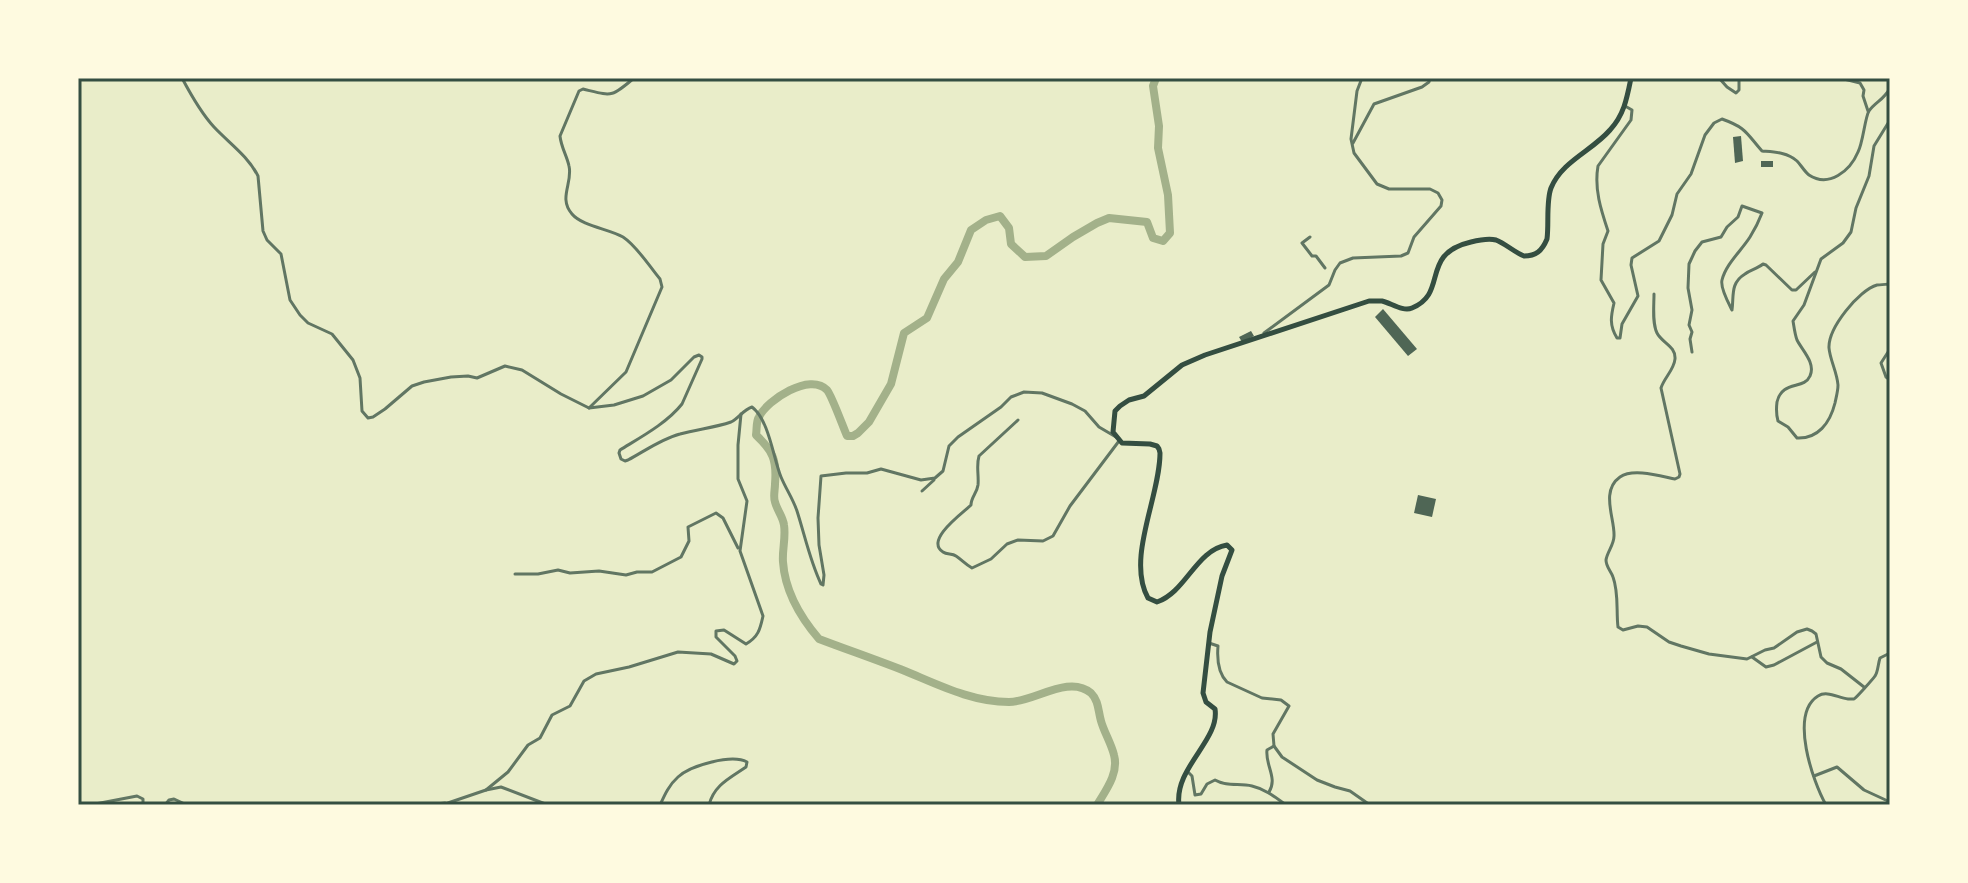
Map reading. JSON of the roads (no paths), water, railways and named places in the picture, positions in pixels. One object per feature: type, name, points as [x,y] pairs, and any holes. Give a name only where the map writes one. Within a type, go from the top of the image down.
[{"type":"highway","points":[[1179,805],[1178,792],[1216,715],[1203,693],[1210,632],[1222,576],[1232,549],[1227,545],[1216,548],[1161,601],[1153,602],[1148,598],[1142,582],[1142,551],[1160,453],[1154,445],[1127,444],[1118,439],[1113,432],[1115,411],[1129,400],[1144,396],[1182,365],[1205,355],[1369,301],[1381,301],[1407,310],[1414,308],[1431,292],[1443,256],[1459,245],[1493,240],[1524,256],[1535,255],[1547,239],[1551,187],[1574,159],[1609,132],[1625,106],[1631,78]]},
{"type":"street","points":[[182,78],[212,125],[245,157],[258,176],[263,231],[281,254],[290,300],[308,323],[332,334],[353,360],[360,378],[361,407],[368,418],[412,386],[451,377],[477,378],[505,366],[522,370],[589,408],[631,401],[671,380],[699,355],[702,358],[700,367],[682,404],[620,450],[621,459],[628,460],[666,439],[729,422],[752,407],[762,419],[782,480],[797,511],[815,571],[823,585],[818,518],[821,476],[881,469],[921,480],[935,478]]},
{"type":"street","points":[[589,408],[626,372],[662,287],[660,279],[627,239],[581,221],[571,213],[565,199],[570,168],[560,136],[579,91],[583,89],[614,95],[634,78]]},
{"type":"street","points":[[1258,338],[1329,285],[1340,263],[1353,258],[1408,253],[1414,237],[1441,206],[1438,193],[1430,189],[1389,189],[1377,184],[1354,153],[1351,146],[1357,91],[1362,78]]},
{"type":"street","points":[[1351,146],[1374,104],[1422,87],[1430,78]]},
{"type":"street","points":[[1719,78],[1736,93],[1739,78]]},
{"type":"street","points":[[1625,106],[1632,110],[1631,120],[1597,171],[1598,202],[1608,231],[1603,244],[1601,280],[1613,300],[1610,318],[1617,338],[1620,338],[1622,324],[1638,296],[1632,258],[1659,241],[1672,215],[1677,194],[1691,174],[1705,135],[1714,123],[1722,119],[1735,123],[1750,134],[1762,151],[1784,153],[1795,159],[1809,175],[1831,180],[1858,155],[1868,111],[1860,83],[1840,78]]},
{"type":"street","points":[[1860,83],[1862,78]]},
{"type":"street","points":[[1868,111],[1885,97],[1890,88]]},
{"type":"street","points":[[1890,120],[1874,146],[1869,176],[1856,208],[1851,232],[1843,243],[1821,259],[1804,305],[1793,321],[1796,339],[1809,360],[1810,376],[1783,389],[1778,397],[1776,412],[1778,421],[1797,438],[1815,436],[1831,418],[1838,386],[1829,348],[1836,324],[1870,289],[1876,285],[1890,284]]},
{"type":"street","points":[[1692,352],[1689,264],[1702,242],[1721,237],[1738,217],[1742,206],[1762,213],[1722,280],[1721,286],[1732,310],[1731,294],[1737,283],[1744,274],[1763,264],[1792,290],[1796,290],[1815,272]]},
{"type":"street","points":[[1310,237],[1302,243],[1325,268]]},
{"type":"street","points":[[1654,294],[1658,336],[1674,352],[1675,362],[1661,388],[1680,474],[1675,479],[1636,473],[1621,476],[1614,483],[1609,500],[1614,543],[1606,558],[1614,579],[1618,627],[1623,630],[1647,627],[1681,646],[1709,654],[1747,659],[1807,629],[1816,634],[1821,657],[1864,687]]},
{"type":"street","points":[[1890,349],[1881,363],[1890,380]]},
{"type":"street","points":[[922,491],[943,471],[949,446],[958,437],[1011,397],[1024,392],[1042,393],[1085,411],[1099,427],[1118,439],[1070,506],[1053,536],[1043,541],[1018,540],[1007,544],[991,559],[972,568],[940,549],[943,530],[971,505],[971,498],[978,488],[979,456],[1018,420]]},
{"type":"street","points":[[740,551],[747,501],[738,479],[741,414]]},
{"type":"street","points":[[486,790],[508,772],[528,745],[540,738],[552,715],[570,706],[584,681],[596,674],[678,652],[711,654],[736,663],[735,656],[716,637],[716,631],[724,630],[746,644],[755,639],[763,616],[740,551],[723,518],[716,513],[688,527],[689,541],[681,557],[652,572],[623,575],[558,570],[515,574]]},
{"type":"street","points":[[1752,657],[1766,667],[1817,642]]},
{"type":"street","points":[[1209,643],[1218,646],[1217,657],[1223,678],[1236,687],[1262,698],[1281,700],[1289,706],[1273,734],[1274,746],[1282,757],[1312,777],[1350,791],[1370,805]]},
{"type":"street","points":[[1826,805],[1818,791],[1805,748],[1803,731],[1807,711],[1820,694],[1851,700],[1856,698],[1875,676],[1880,658],[1888,654],[1890,657]]},
{"type":"street","points":[[1268,793],[1273,784],[1266,756],[1267,750],[1274,746]]},
{"type":"street","points":[[660,805],[667,789],[684,772],[721,761],[743,759],[747,762],[746,767],[718,786],[709,805]]},
{"type":"street","points":[[1814,776],[1837,767],[1864,790],[1890,802]]},
{"type":"street","points":[[1187,771],[1192,776],[1194,794],[1201,794],[1207,784],[1215,780],[1222,784],[1263,789],[1286,805]]},
{"type":"street","points":[[429,805],[444,804],[501,787],[536,803],[548,805]]},
{"type":"street","points":[[90,805],[137,796],[143,799],[143,805]]},
{"type":"street","points":[[165,805],[174,799],[187,805]]},
{"type":"street","points":[[206,805],[228,805]]},
{"type":"street","points":[[329,805],[343,805]]},
{"type":"waterway","points":[[1097,805],[1111,781],[1115,762],[1091,693],[1072,686],[1019,701],[982,699],[956,692],[819,639],[800,613],[787,583],[783,562],[784,525],[774,498],[774,462],[770,451],[756,435],[759,417],[771,403],[790,390],[810,384],[827,390],[847,436],[858,433],[869,422],[891,384],[904,333],[927,318],[944,279],[958,262],[971,230],[986,220],[1000,216],[1009,228],[1011,244],[1025,257],[1046,256],[1109,218],[1147,222],[1153,238],[1163,241],[1170,233],[1168,195],[1158,148],[1159,126],[1153,86],[1156,78]]}]
